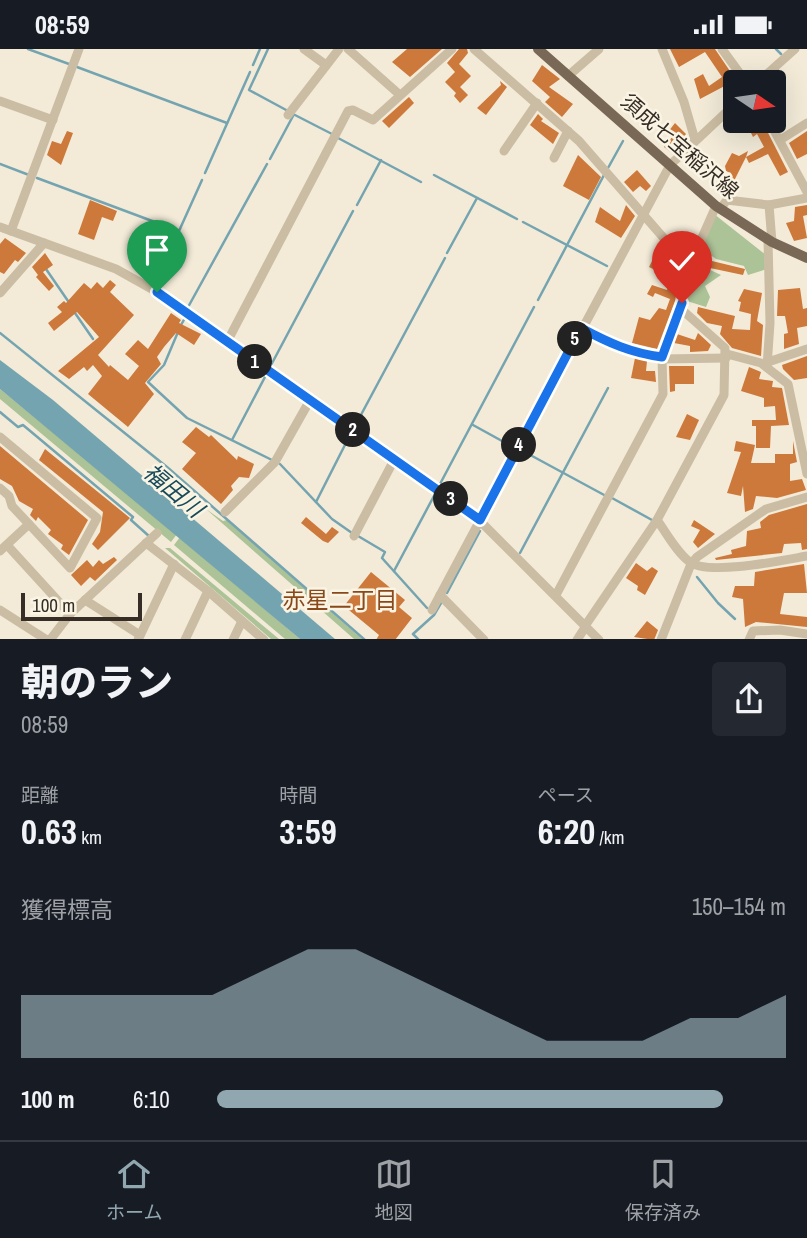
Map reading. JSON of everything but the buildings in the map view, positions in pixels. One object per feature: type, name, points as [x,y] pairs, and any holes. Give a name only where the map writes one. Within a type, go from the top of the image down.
[{"type":"main road","name":"須成七宝稲沢線","points":[[538,49],[718,207],[770,241],[807,258]]},
{"type":"street","points":[[11,231],[79,49]]},
{"type":"street","points":[[304,49],[326,65]]},
{"type":"street","points":[[288,115],[339,49]]},
{"type":"street","points":[[348,49],[400,95]]},
{"type":"street","points":[[227,342],[348,111],[353,110],[373,120],[452,49]]},
{"type":"street","points":[[474,49],[568,131],[689,267]]},
{"type":"street","points":[[568,76],[598,49]]},
{"type":"street","points":[[663,49],[684,101],[695,141]]},
{"type":"street","points":[[722,49],[737,70]]},
{"type":"street","points":[[771,70],[795,49]]},
{"type":"street","points":[[0,101],[53,120]]},
{"type":"street","points":[[504,151],[537,103]]},
{"type":"street","points":[[432,610],[670,165],[723,115]]},
{"type":"street","points":[[780,140],[807,123]]},
{"type":"street","points":[[554,158],[568,131]]},
{"type":"street","points":[[776,133],[783,153],[807,193]]},
{"type":"street","points":[[556,595],[663,394],[662,358],[680,308],[689,267],[718,207],[727,200],[769,205],[807,198]]},
{"type":"street","points":[[769,205],[768,364],[791,389],[804,441],[807,474]]},
{"type":"street","points":[[0,227],[116,269],[159,293],[480,520],[599,639]]},
{"type":"street","points":[[0,293],[44,243]]},
{"type":"street","points":[[577,639],[657,520],[724,395],[727,356],[725,348],[680,308]]},
{"type":"street","points":[[581,328],[616,347],[635,354],[662,358],[727,356],[768,364],[807,349]]},
{"type":"street","points":[[226,512],[275,463],[310,400]]},
{"type":"street","points":[[0,437],[97,518],[70,568],[0,488]]},
{"type":"street","points":[[354,536],[394,460]]},
{"type":"street","points":[[661,639],[691,564],[717,541],[752,517],[766,509],[807,497]]},
{"type":"street","points":[[657,520],[691,564],[706,567],[752,564],[807,556]]},
{"type":"street","points":[[29,524],[3,548],[70,614]]},
{"type":"street","points":[[0,610],[48,639],[70,614],[157,533]]},
{"type":"street","points":[[146,543],[264,639]]},
{"type":"street","points":[[85,600],[139,637],[174,564]]},
{"type":"street","points":[[185,639],[208,591]]},
{"type":"street","points":[[440,595],[484,639]]},
{"type":"street","points":[[233,639],[242,621]]},
{"type":"street","points":[[749,639],[753,631],[780,629],[807,635]]},
{"type":"green space","points":[[714,214],[766,255],[767,269],[748,275],[744,266],[716,259],[699,247]]},
{"type":"green space","points":[[699,256],[704,259],[708,269],[721,275],[705,286],[710,297],[706,307],[687,301]]},
{"type":"green space","points":[[0,389],[177,534],[171,542],[0,399]]},
{"type":"green space","points":[[206,509],[223,521],[227,520],[362,639],[354,639]]},
{"type":"green space","points":[[180,537],[300,639],[285,639],[174,545]]},
{"type":"green space","points":[[165,548],[170,548],[279,639],[271,639]]},
{"type":"water","points":[[0,360],[53,400],[335,639],[300,639],[0,389]]},
{"type":"waterway","points":[[28,49],[69,64]]},
{"type":"waterway","points":[[253,65],[260,49]]},
{"type":"waterway","points":[[268,49],[249,90],[288,111]]},
{"type":"waterway","points":[[776,49],[781,54]]},
{"type":"waterway","points":[[77,67],[227,123]]},
{"type":"waterway","points":[[205,173],[250,72]]},
{"type":"waterway","points":[[293,114],[332,134]]},
{"type":"waterway","points":[[270,159],[293,116]]},
{"type":"waterway","points":[[338,138],[421,182]]},
{"type":"waterway","points":[[608,168],[623,141]]},
{"type":"waterway","points":[[357,205],[381,160]]},
{"type":"waterway","points":[[0,164],[29,175]]},
{"type":"waterway","points":[[187,309],[267,164]]},
{"type":"waterway","points":[[434,175],[517,219]]},
{"type":"waterway","points":[[538,300],[604,175]]},
{"type":"waterway","points":[[37,178],[179,231],[202,180]]},
{"type":"waterway","points":[[447,253],[477,198]]},
{"type":"waterway","points":[[270,367],[353,211]]},
{"type":"waterway","points":[[523,222],[607,266]]},
{"type":"waterway","points":[[355,426],[445,258]]},
{"type":"waterway","points":[[46,269],[68,301]]},
{"type":"waterway","points":[[440,484],[534,307]]},
{"type":"waterway","points":[[75,313],[93,339]]},
{"type":"waterway","points":[[181,325],[185,318]]},
{"type":"waterway","points":[[178,332],[164,365],[148,382],[187,418],[272,460]]},
{"type":"waterway","name":"福田川","points":[[0,333],[167,467],[364,639]]},
{"type":"waterway","points":[[232,440],[266,375]]},
{"type":"waterway","points":[[520,553],[608,388]]},
{"type":"waterway","points":[[0,412],[18,427],[23,425],[133,517],[131,520],[150,537]]},
{"type":"waterway","points":[[473,425],[513,447]]},
{"type":"waterway","points":[[316,502],[350,435]]},
{"type":"waterway","points":[[521,450],[606,496]]},
{"type":"waterway","points":[[280,464],[332,519],[352,533]]},
{"type":"waterway","points":[[394,571],[435,494]]},
{"type":"waterway","points":[[612,498],[652,520]]},
{"type":"waterway","points":[[447,593],[480,531]]},
{"type":"waterway","points":[[358,536],[385,552],[382,558],[427,608]]},
{"type":"waterway","points":[[697,577],[735,619]]},
{"type":"waterway","points":[[418,639],[413,634],[434,615],[441,603]]},
{"type":"district","name":"赤星二丁目","points":[[340,599]]},
{"type":"route","points":[[157,292],[480,520],[581,328],[635,354],[662,357],[682,303]]}]
